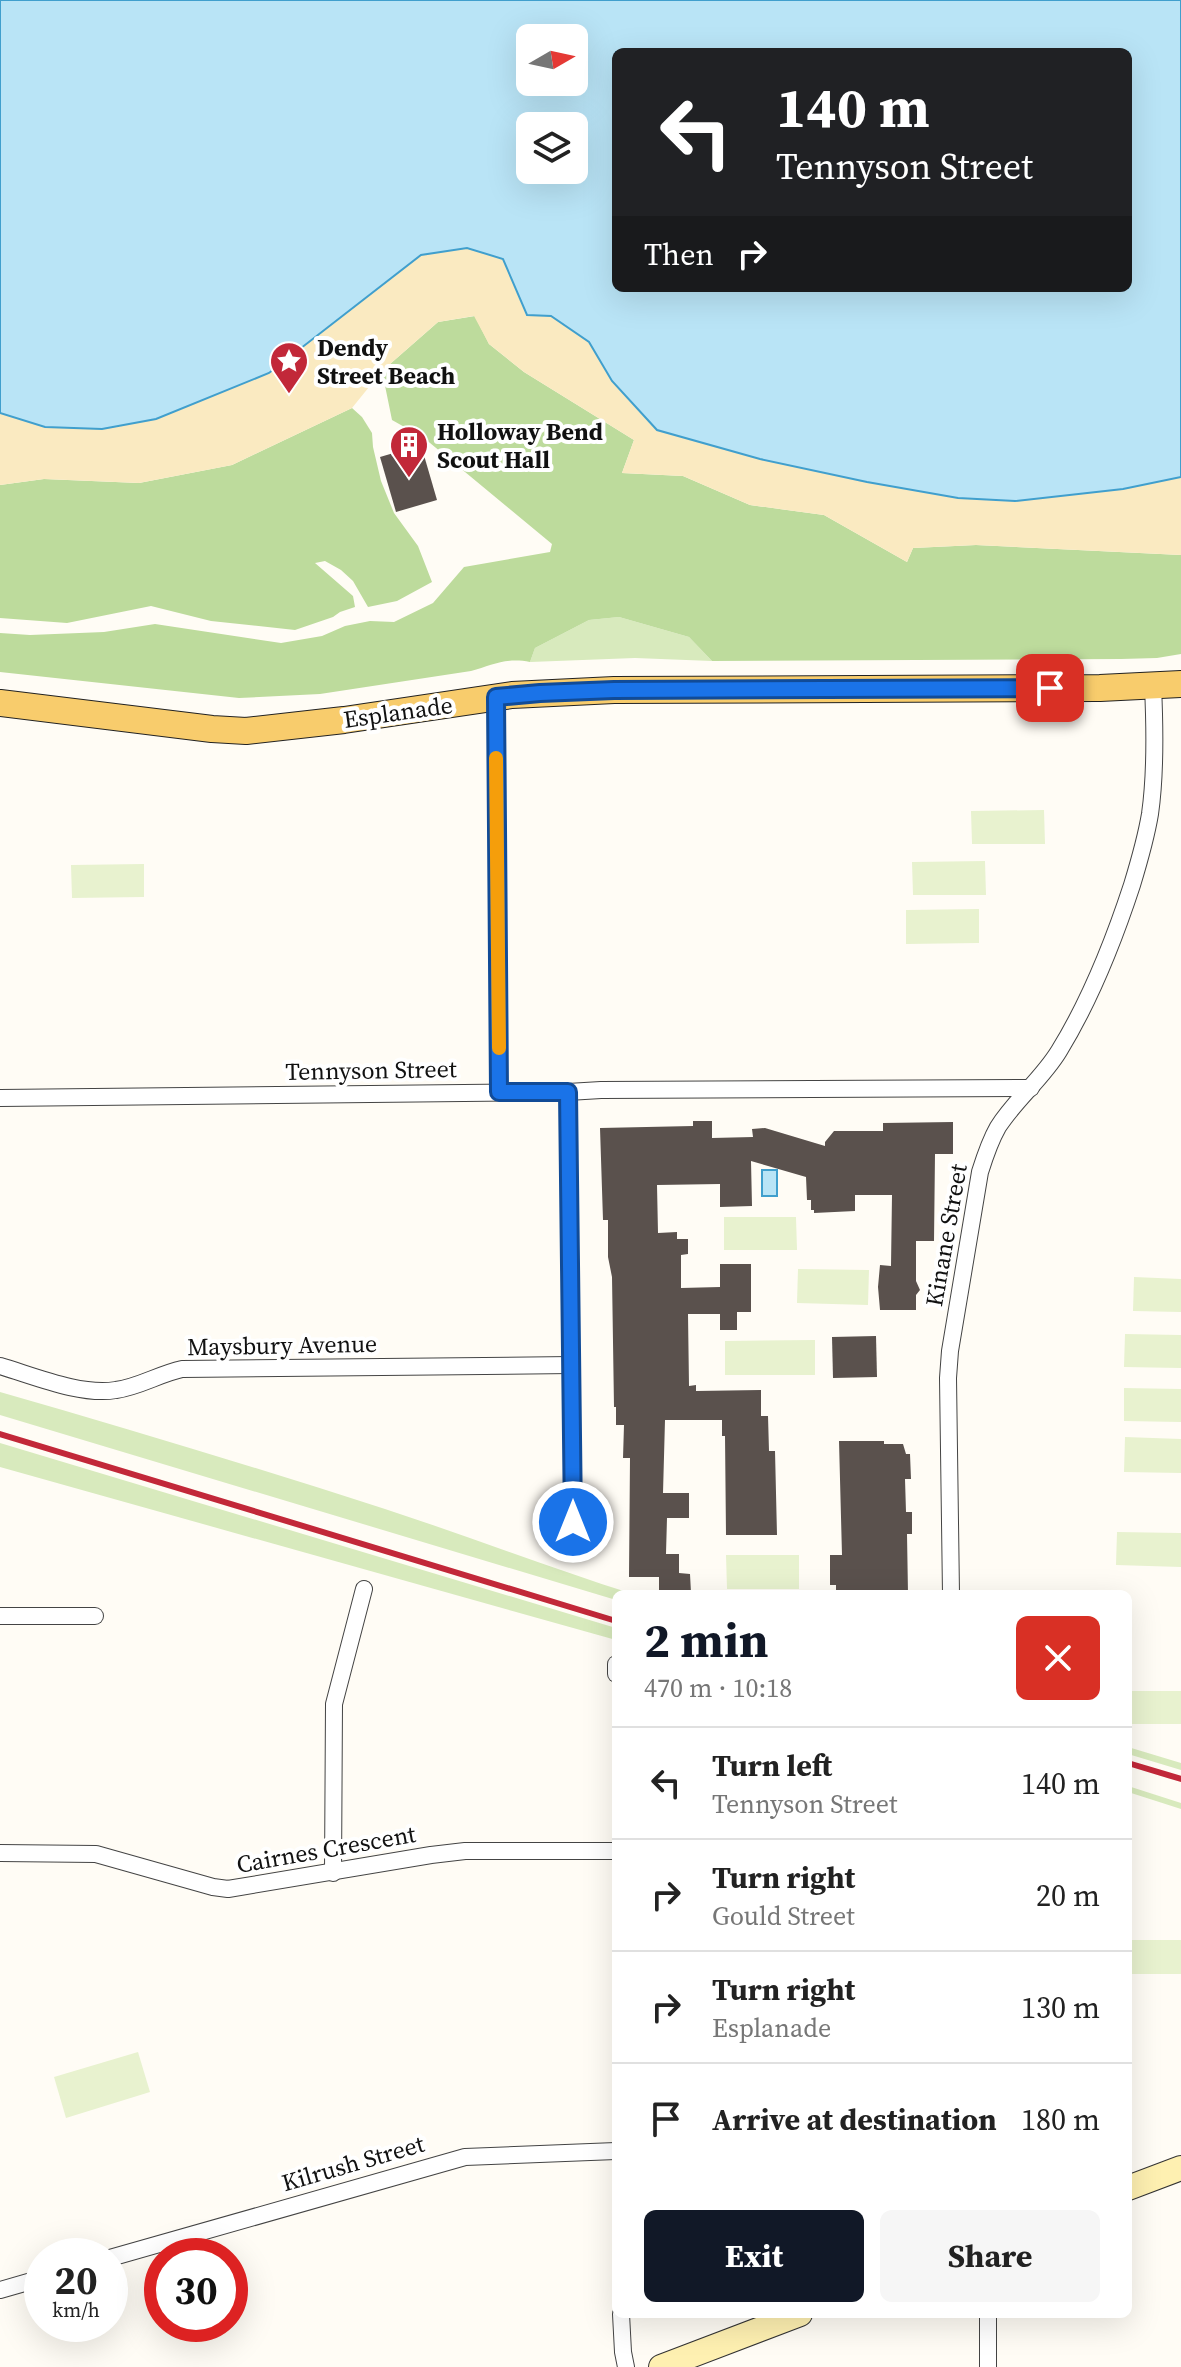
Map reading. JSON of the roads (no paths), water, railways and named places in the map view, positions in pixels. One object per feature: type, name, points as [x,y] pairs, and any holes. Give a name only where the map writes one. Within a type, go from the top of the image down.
[{"type":"main road","name":"Esplanade","points":[[0,703],[246,731],[540,693],[1153,687],[1181,684]]},
{"type":"main road","points":[[1132,2186],[1181,2168]]},
{"type":"main road","points":[[661,2367],[790,2318]]},
{"type":"street","name":"Kinane Street","points":[[951,1590],[947,1395],[950,1351],[980,1172],[997,1129],[1057,1055],[1098,978],[1133,880],[1149,818],[1152,793],[1153,687]]},
{"type":"street","points":[[496,697],[499,1092]]},
{"type":"street","name":"Tennyson Street","points":[[0,1098],[1031,1088]]},
{"type":"street","points":[[568,1092],[573,1522]]},
{"type":"street","name":"Maysbury Avenue","points":[[0,1366],[64,1385],[101,1391],[117,1390],[182,1369],[572,1365]]},
{"type":"street","points":[[333,1873],[334,1704],[364,1589]]},
{"type":"street","points":[[0,1616],[95,1616]]},
{"type":"street","name":"Cairnes Crescent","points":[[0,1853],[96,1854],[228,1889],[465,1851],[612,1851]]},
{"type":"street","name":"Kilrush Street","points":[[128,2253],[465,2157],[612,2151]]},
{"type":"street","points":[[0,2290],[24,2283]]},
{"type":"street","points":[[621,2318],[626,2367]]},
{"type":"street","points":[[988,2318],[988,2367]]},
{"type":"water","points":[[0,0],[1181,0],[1181,477],[1123,489],[1015,501],[958,498],[760,459],[657,430],[612,381],[589,342],[551,316],[527,315],[503,259],[467,248],[421,255],[269,373],[156,419],[102,429],[45,427],[0,413]]},
{"type":"water","points":[[762,1170],[777,1170],[777,1196],[762,1196]]},
{"type":"railway","points":[[0,1434],[612,1620]]},
{"type":"railway","points":[[1132,1764],[1181,1779]]},
{"type":"place","name":"Dendy Street Beach","points":[[289,395]]},
{"type":"place","name":"Holloway Bend Scout Hall","points":[[409,479]]}]
